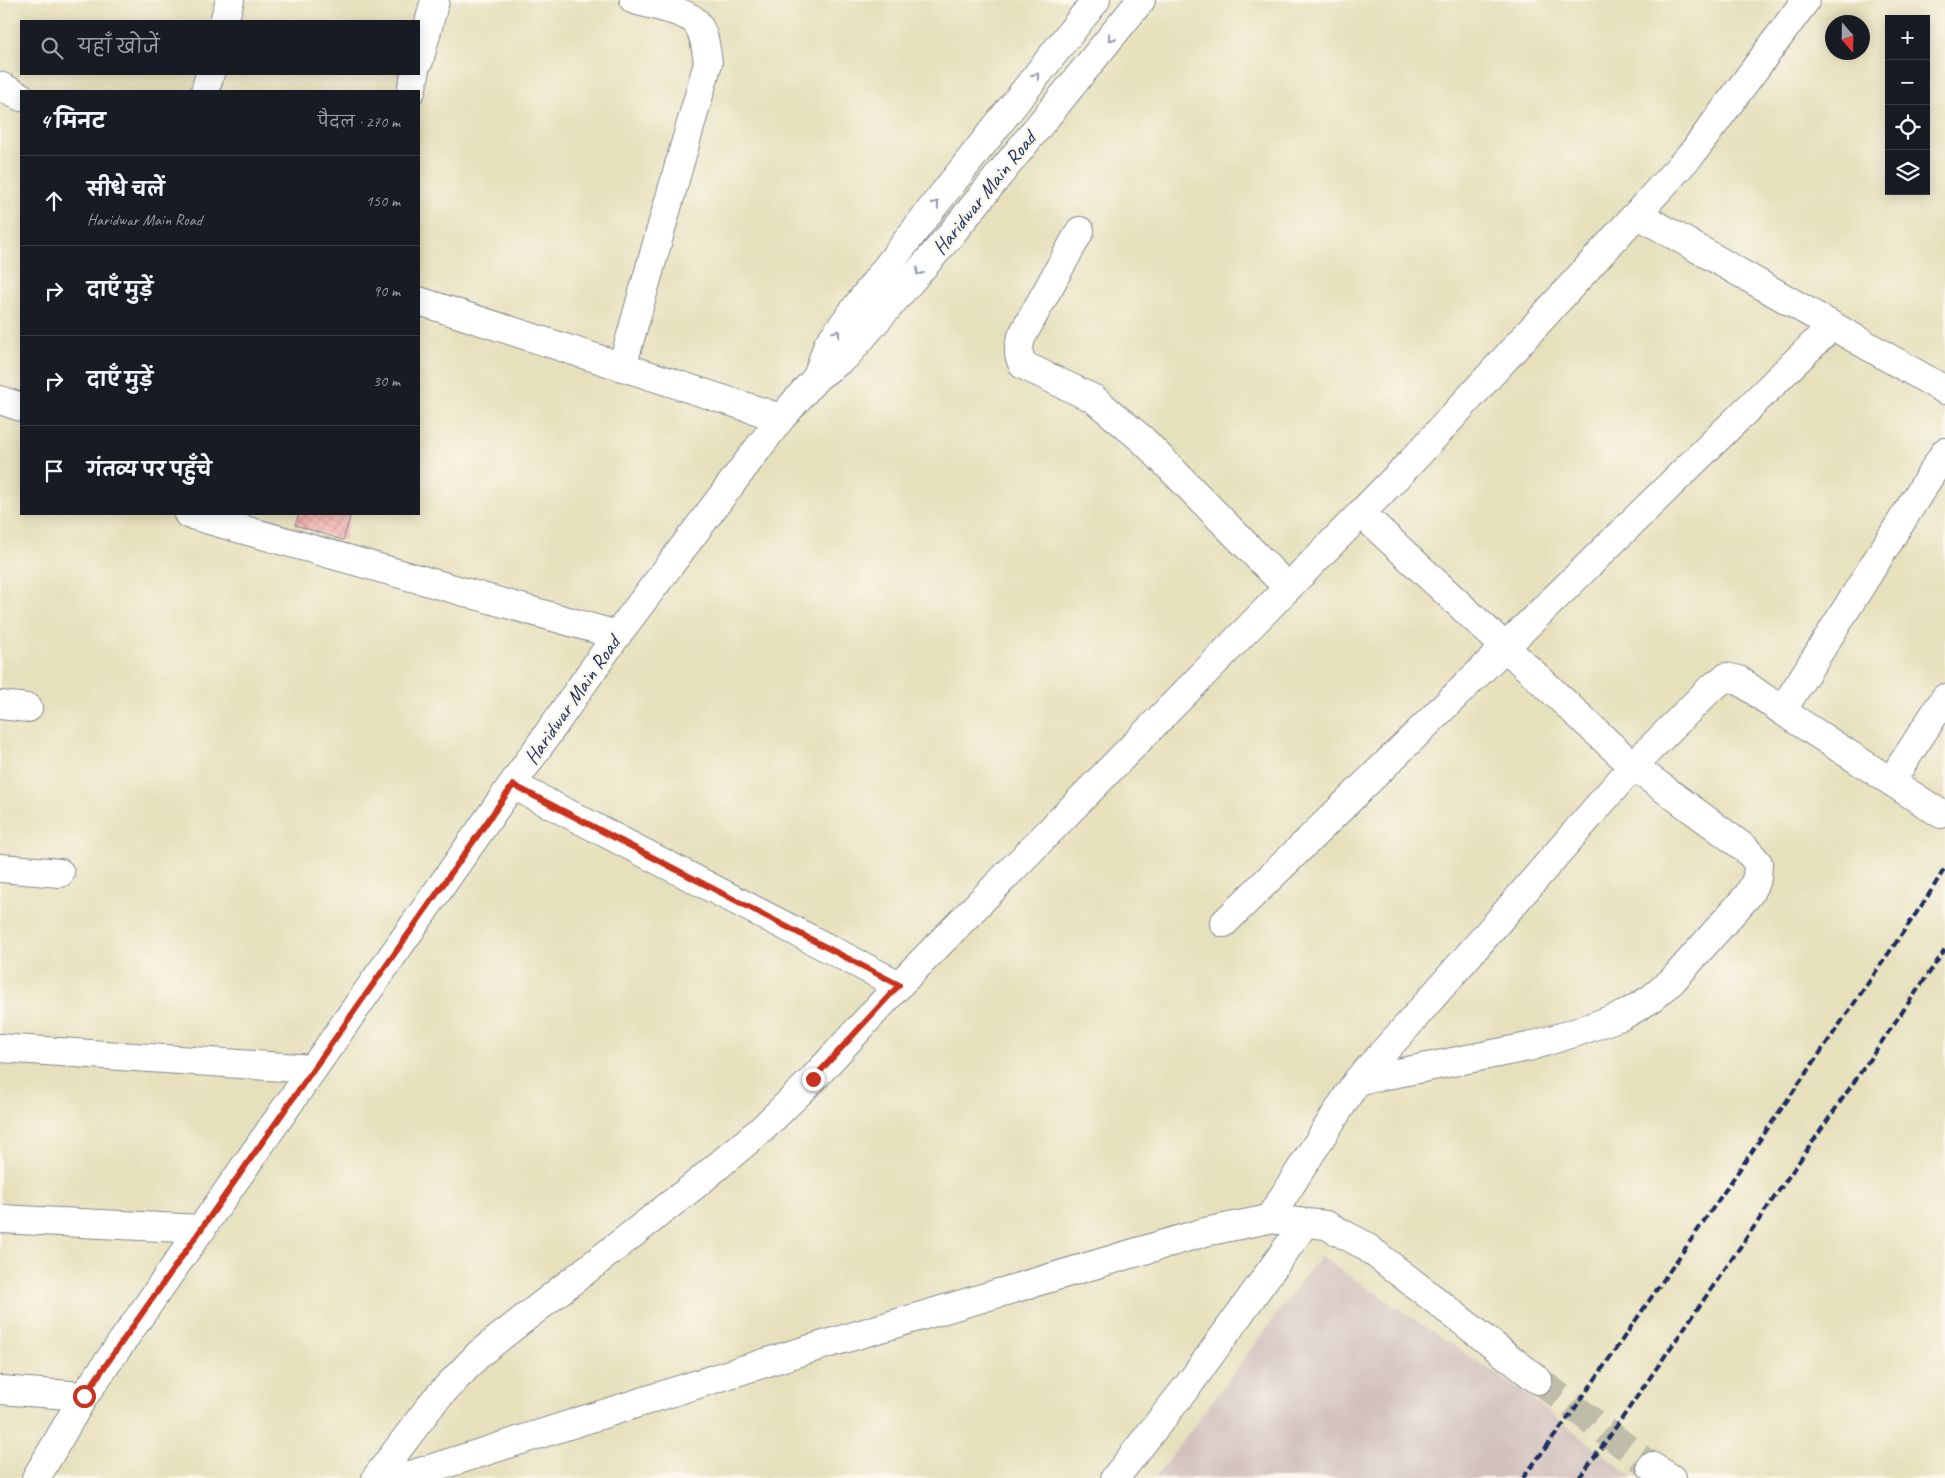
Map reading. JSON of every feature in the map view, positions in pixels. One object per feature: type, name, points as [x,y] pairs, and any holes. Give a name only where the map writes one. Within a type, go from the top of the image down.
[{"type":"street","points":[[224,20],[230,0]]},
{"type":"street","points":[[420,57],[435,0]]},
{"type":"street","points":[[622,367],[708,63],[704,40],[695,21],[676,11],[634,0]]},
{"type":"street","name":"Haridwar Main Road","points":[[818,377],[828,344],[925,217],[1096,0]]},
{"type":"street","name":"Haridwar Main Road","points":[[36,1478],[84,1396],[618,635],[781,418],[818,377],[846,356],[948,238],[1141,0]]},
{"type":"street","points":[[376,1478],[434,1401],[480,1353],[694,1186],[762,1128],[813,1079],[899,985],[1361,513],[1412,460],[1694,151],[1806,0]]},
{"type":"street","points":[[205,90],[210,75]]},
{"type":"street","points":[[411,90],[415,75]]},
{"type":"street","points":[[0,86],[20,96]]},
{"type":"street","points":[[1637,214],[1945,390]]},
{"type":"street","points":[[1080,231],[1022,336],[1018,347],[1019,357],[1023,365],[1094,399],[1136,434],[1288,588]]},
{"type":"street","points":[[420,301],[781,418]]},
{"type":"street","points":[[1224,923],[1832,326]]},
{"type":"street","points":[[0,400],[20,407]]},
{"type":"street","points":[[1782,711],[1945,452]]},
{"type":"street","points":[[1357,1081],[1528,1046],[1577,1032],[1624,1015],[1651,999],[1672,981],[1749,894],[1758,878],[1758,863],[1746,849],[1633,766],[1361,513]]},
{"type":"street","points":[[192,515],[618,635]]},
{"type":"street","points":[[1269,1219],[1357,1081],[1633,766],[1710,689],[1726,678],[1739,680],[1782,711],[1941,814]]},
{"type":"street","points":[[1892,781],[1945,698]]},
{"type":"street","points":[[0,704],[28,708]]},
{"type":"street","points":[[513,785],[899,985]]},
{"type":"street","points":[[0,868],[60,873]]},
{"type":"street","points":[[0,1048],[314,1068]]},
{"type":"street","points":[[0,1219],[202,1229]]},
{"type":"street","points":[[401,1478],[812,1348],[1205,1232],[1269,1219],[1326,1225],[1364,1245],[1538,1380]]},
{"type":"street","points":[[1115,1478],[1190,1383],[1305,1223]]},
{"type":"street","points":[[0,1390],[84,1396]]},
{"type":"shaded area","points":[[1320,1256],[1523,1392],[1634,1478],[1155,1478]]},
{"type":"building","points":[[299,515],[351,515],[343,540],[295,525]]},
{"type":"tunnel","points":[[1538,1380],[1651,1466]]},
{"type":"railway","points":[[1523,1478],[1571,1414],[1926,899],[1945,868]]},
{"type":"railway","points":[[1579,1478],[1945,950]]},
{"type":"route","points":[[84,1396],[513,785],[899,985],[813,1079]]}]
